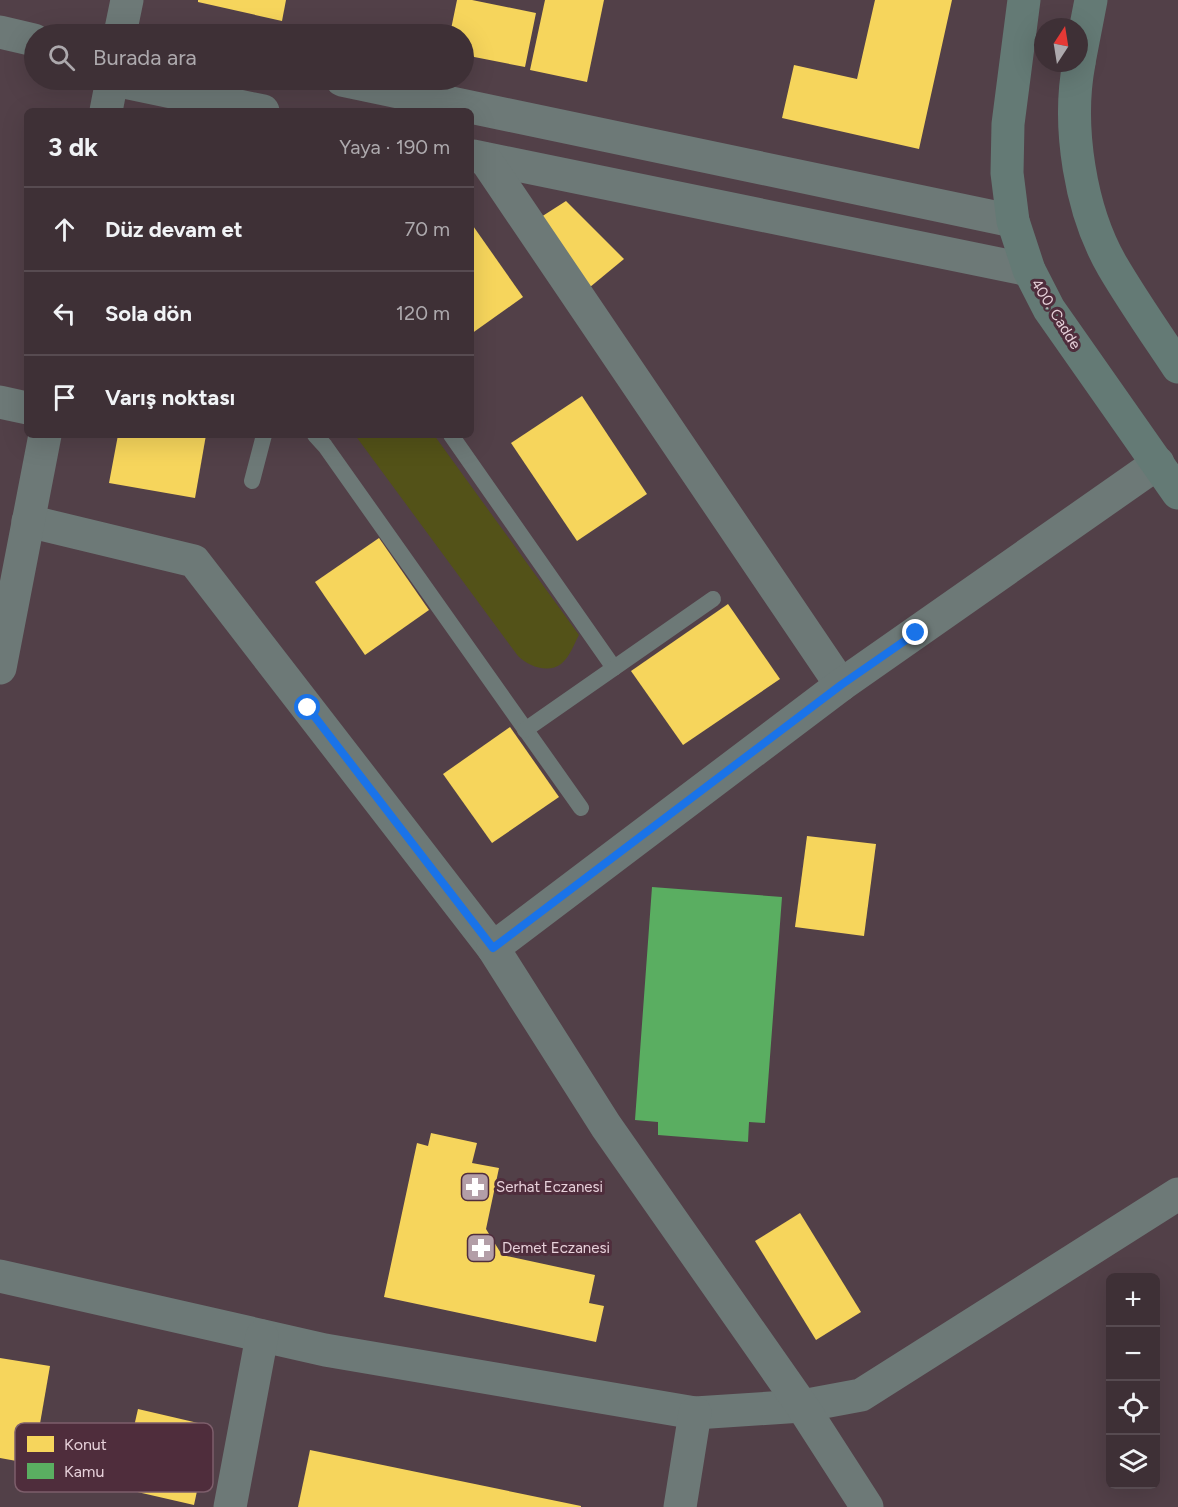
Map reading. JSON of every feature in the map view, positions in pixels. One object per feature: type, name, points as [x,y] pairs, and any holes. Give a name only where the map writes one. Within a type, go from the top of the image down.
[{"type":"main road","name":"400. Cadde","points":[[1024,0],[1008,124],[1007,173],[1014,221],[1029,270],[1049,309],[1178,493]]},
{"type":"main road","points":[[1088,18],[1091,0]]},
{"type":"main road","points":[[1078,72],[1075,110],[1077,152],[1083,187],[1095,226],[1112,266],[1178,367]]},
{"type":"street","points":[[124,24],[127,0]]},
{"type":"street","points":[[0,32],[24,38]]},
{"type":"street","points":[[107,108],[111,90]]},
{"type":"street","points":[[161,90],[248,108]]},
{"type":"street","points":[[390,90],[1014,221]]},
{"type":"street","points":[[478,157],[1029,270]]},
{"type":"street","points":[[478,157],[841,685]]},
{"type":"street","points":[[0,402],[24,407]]},
{"type":"street","points":[[0,668],[44,438]]},
{"type":"street","points":[[493,948],[841,685],[1158,463]]},
{"type":"street","points":[[28,521],[194,561],[493,948],[606,1126],[802,1406],[867,1507]]},
{"type":"street","points":[[0,1276],[325,1350],[695,1413],[802,1406],[861,1395],[1178,1194]]},
{"type":"street","points":[[230,1507],[262,1336]]},
{"type":"street","points":[[680,1507],[695,1413]]},
{"type":"lane","points":[[252,481],[263,438]]},
{"type":"lane","points":[[318,438],[580,808]]},
{"type":"lane","points":[[453,438],[614,668]]},
{"type":"lane","points":[[525,730],[713,598]]},
{"type":"shaded area","points":[[357,438],[436,438],[579,635],[564,661],[556,667],[538,668],[518,656]]},
{"type":"building: Konut","points":[[198,0],[286,0],[282,21],[198,2]]},
{"type":"building: Konut","points":[[457,0],[472,0],[536,13],[525,67],[474,57],[474,24],[452,24]]},
{"type":"building: Konut","points":[[545,0],[604,0],[587,82],[530,70]]},
{"type":"building: Konut","points":[[875,0],[952,0],[919,149],[782,118],[794,65],[857,79]]},
{"type":"building: Konut","points":[[566,201],[624,259],[584,292],[541,217]]},
{"type":"building: Konut","points":[[474,227],[523,297],[474,332]]},
{"type":"building: Konut","points":[[582,396],[647,494],[577,541],[511,443]]},
{"type":"building: Konut","points":[[117,438],[205,438],[195,498],[109,483]]},
{"type":"building: Konut","points":[[379,538],[429,610],[365,655],[315,582]]},
{"type":"building: Konut","points":[[728,604],[780,679],[683,745],[631,671]]},
{"type":"building: Konut","points":[[510,727],[559,797],[492,843],[443,774]]},
{"type":"building: Konut","points":[[807,836],[876,844],[864,936],[795,927]]},
{"type":"building: Konut","points":[[431,1133],[477,1143],[472,1163],[499,1168],[486,1229],[502,1255],[595,1275],[589,1303],[604,1306],[596,1342],[384,1297],[417,1143],[428,1146]]},
{"type":"building: Konut","points":[[800,1213],[861,1312],[816,1340],[755,1241]]},
{"type":"building: Konut","points":[[0,1358],[50,1366],[40,1423],[15,1423],[15,1461],[0,1458]]},
{"type":"building: Konut","points":[[138,1409],[198,1423],[135,1423]]},
{"type":"building: Konut","points":[[310,1450],[581,1506],[581,1507],[298,1507]]},
{"type":"building: Konut","points":[[137,1492],[197,1492],[194,1505]]},
{"type":"building: Kamu","points":[[652,887],[782,897],[765,1123],[749,1122],[748,1142],[658,1135],[658,1122],[635,1120]]},
{"type":"place","name":"Serhat Eczanesi","points":[[475,1187]]},
{"type":"place","name":"Demet Eczanesi","points":[[481,1248]]},
{"type":"route","points":[[308,708],[493,948],[841,685],[916,633]]}]
